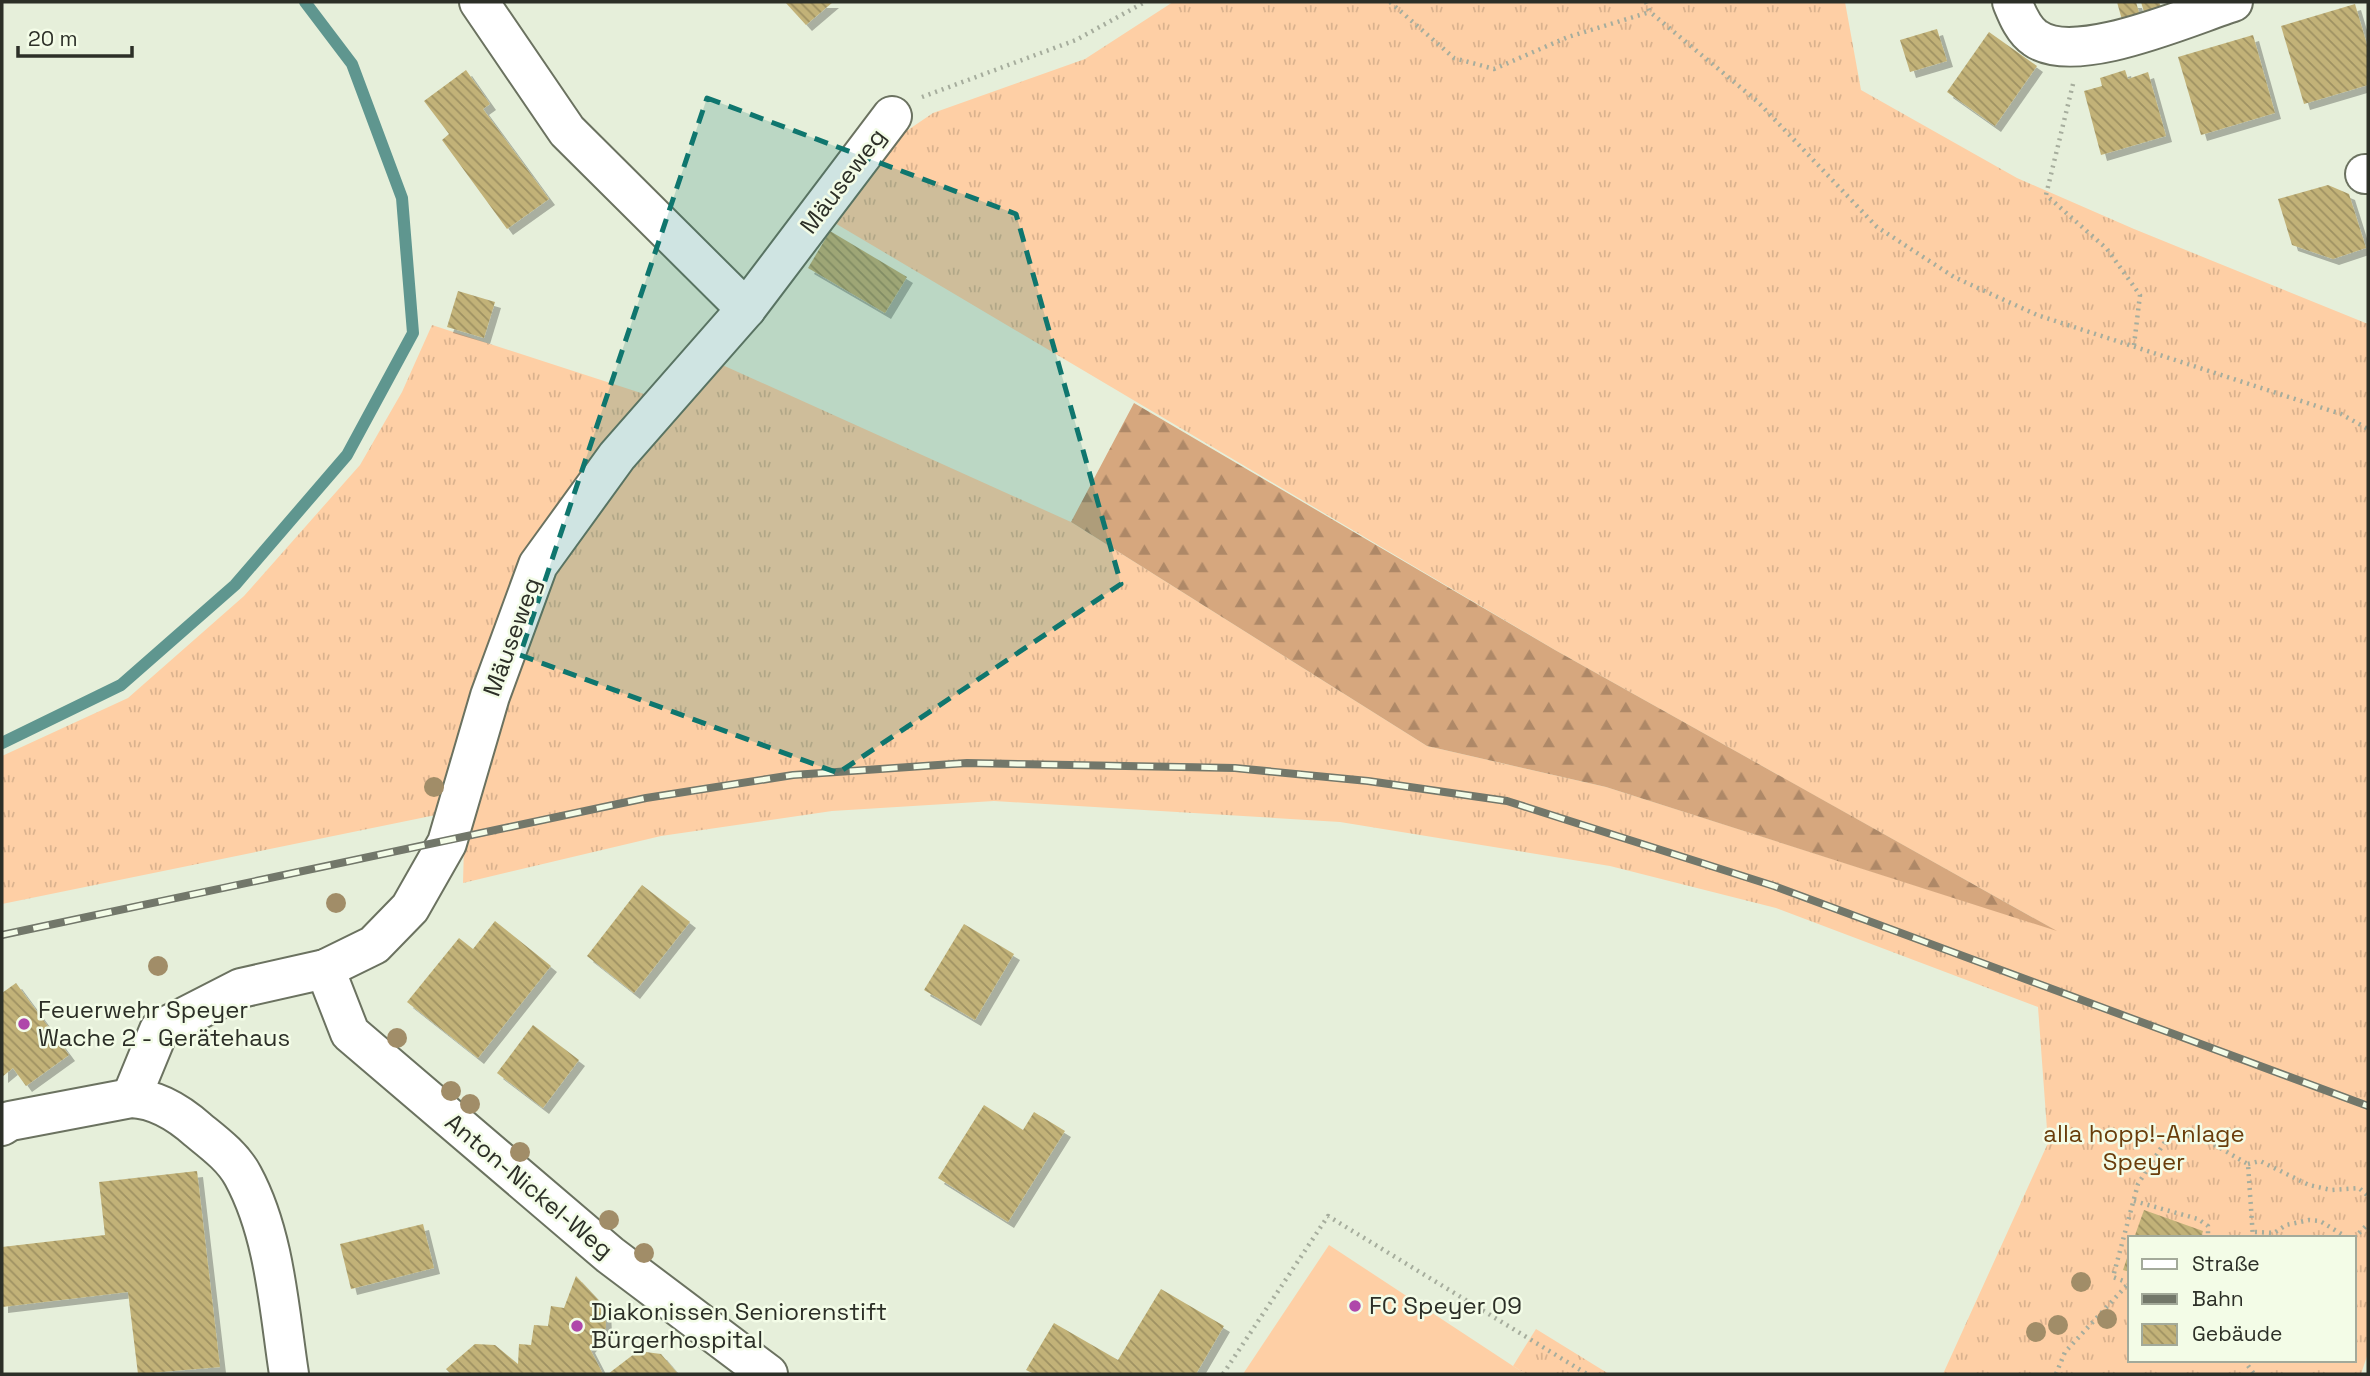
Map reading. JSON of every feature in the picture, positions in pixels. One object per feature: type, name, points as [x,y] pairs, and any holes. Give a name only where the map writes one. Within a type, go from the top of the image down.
[{"type":"street","points":[[479,2],[566,131],[746,309]]},
{"type":"street","points":[[2012,2],[2021,22],[2034,38],[2056,47],[2081,48],[2110,42],[2233,2]]},
{"type":"street","name":"Mäuseweg","points":[[131,1098],[159,1030],[242,988],[325,969],[374,945],[410,908],[447,843],[490,696],[538,565],[617,456],[746,309],[892,116]]},
{"type":"street","name":"Anton-Nickel-Weg","points":[[325,969],[350,1033],[610,1255],[768,1374]]},
{"type":"street","points":[[2,1126],[10,1121],[131,1098],[153,1102],[189,1122],[224,1152],[243,1175],[268,1242],[289,1374]]},
{"type":"path","points":[[892,116],[929,92],[1076,40],[1145,2]]},
{"type":"path","points":[[1390,2],[1454,58],[1494,69],[1568,37],[1650,12]]},
{"type":"path","points":[[1647,2],[1650,12],[1758,102],[1877,227],[1954,277],[2037,315],[2341,414],[2368,429]]},
{"type":"path","points":[[2081,48],[2046,195],[2107,248],[2140,295],[2134,345]]},
{"type":"path","points":[[2128,1282],[2113,1278],[2138,1184],[2168,1137],[2181,1133],[2194,1135],[2248,1164],[2260,1161],[2298,1182],[2331,1190],[2359,1188],[2368,1196]]},
{"type":"path","points":[[2248,1164],[2254,1236]]},
{"type":"path","points":[[2134,1201],[2198,1219],[2207,1226],[2208,1236]]},
{"type":"path","points":[[1223,1374],[1328,1216],[1587,1374]]},
{"type":"path","points":[[2255,1231],[2274,1233],[2286,1225],[2309,1220],[2320,1221],[2345,1236]]},
{"type":"path","points":[[2056,1374],[2065,1353],[2128,1285]]},
{"type":"highlighted area","points":[[707,98],[1016,214],[1121,584],[838,773],[520,655]]},
{"type":"green space","name":"alla hopp!-Anlage Speyer","points":[[1173,2],[1845,2],[1861,90],[2017,178],[2134,229],[2368,324],[2368,1353],[2361,1374],[1943,1374],[2048,1143],[2038,1007],[1776,908],[1610,866],[1340,822],[994,801],[832,811],[661,836],[463,883],[465,809],[2,904],[2,756],[128,698],[244,596],[360,465],[402,392],[432,325],[644,394],[689,350],[1071,522],[1427,746],[1606,787],[2053,929],[1555,650],[828,219],[905,132],[933,113],[1085,59]]},
{"type":"green space","points":[[1134,403],[1555,650],[2057,931],[1606,787],[1427,746],[1071,522]]},
{"type":"green space","name":"FC Speyer 09","points":[[1329,1245],[1513,1366],[1526,1374],[1243,1374]]},
{"type":"green space","points":[[1536,1329],[1609,1374],[1526,1374],[1513,1366]]},
{"type":"building","points":[[785,2],[833,2],[806,25]]},
{"type":"building","points":[[2117,2],[2136,2],[2140,16],[2122,20]]},
{"type":"building","points":[[2141,2],[2159,2],[2161,7],[2144,12]]},
{"type":"building","points":[[2355,4],[2368,48],[2368,85],[2304,104],[2281,26]]},
{"type":"building","points":[[1937,29],[1947,61],[1910,72],[1900,40]]},
{"type":"building","points":[[1989,32],[2037,66],[1995,126],[1947,92]]},
{"type":"building","points":[[2253,35],[2275,113],[2201,135],[2178,57]]},
{"type":"building","points":[[466,70],[490,104],[483,109],[549,199],[507,229],[442,140],[449,134],[424,101]]},
{"type":"building","points":[[2125,70],[2128,79],[2148,72],[2166,136],[2101,155],[2084,91],[2102,86],[2100,78]]},
{"type":"building","points":[[2328,185],[2349,194],[2366,248],[2333,259],[2292,245],[2278,199]]},
{"type":"building","points":[[830,231],[907,277],[885,313],[808,268]]},
{"type":"building","points":[[458,291],[495,302],[484,338],[447,327]]},
{"type":"building","points":[[642,885],[690,922],[634,993],[587,956]]},
{"type":"building","points":[[495,921],[551,966],[478,1058],[407,1002],[459,938],[473,949]]},
{"type":"building","points":[[964,924],[1014,954],[975,1020],[924,990]]},
{"type":"building","name":"Feuerwehr Speyer Wache 2 - Gerätehaus","points":[[16,983],[69,1055],[26,1086],[13,1068],[2,1077],[2,993]]},
{"type":"building","points":[[533,1025],[579,1060],[543,1108],[497,1073]]},
{"type":"building","points":[[984,1105],[1023,1130],[1034,1112],[1065,1131],[1008,1222],[938,1178]]},
{"type":"building","points":[[197,1171],[220,1367],[138,1374],[128,1292],[2,1307],[2,1247],[105,1235],[99,1182]]},
{"type":"building","points":[[2144,1210],[2203,1231],[2202,1236],[2135,1236]]},
{"type":"building","points":[[423,1224],[434,1268],[351,1289],[340,1244]]},
{"type":"building","points":[[2128,1255],[2128,1271],[2123,1270]]},
{"type":"building","name":"Diakonissen Seniorenstift Bürgerhospital","points":[[576,1276],[605,1307],[606,1328],[589,1347],[603,1374],[451,1374],[446,1369],[475,1344],[495,1345],[518,1364],[519,1344],[531,1345],[534,1325],[548,1326],[551,1306],[564,1308]]},
{"type":"building","points":[[1161,1289],[1224,1326],[1196,1374],[1034,1374],[1026,1370],[1054,1323],[1118,1360]]},
{"type":"building","name":"Diakonissen Seniorenstift Bürgerhospital","points":[[638,1351],[661,1354],[678,1374],[608,1374]]},
{"type":"waterway","points":[[2,743],[121,685],[235,585],[347,455],[413,333],[402,198],[352,64],[305,2]]},
{"type":"railway","points":[[2,935],[646,798],[793,775],[967,763],[1235,768],[1368,781],[1507,801],[1774,886],[2368,1106]]},
{"type":"place","name":"Feuerwehr Speyer Wache 2 - Gerätehaus","points":[[24,1024]]},
{"type":"place","name":"FC Speyer 09","points":[[1355,1306]]},
{"type":"place","name":"Diakonissen Seniorenstift Bürgerhospital","points":[[577,1326]]}]
